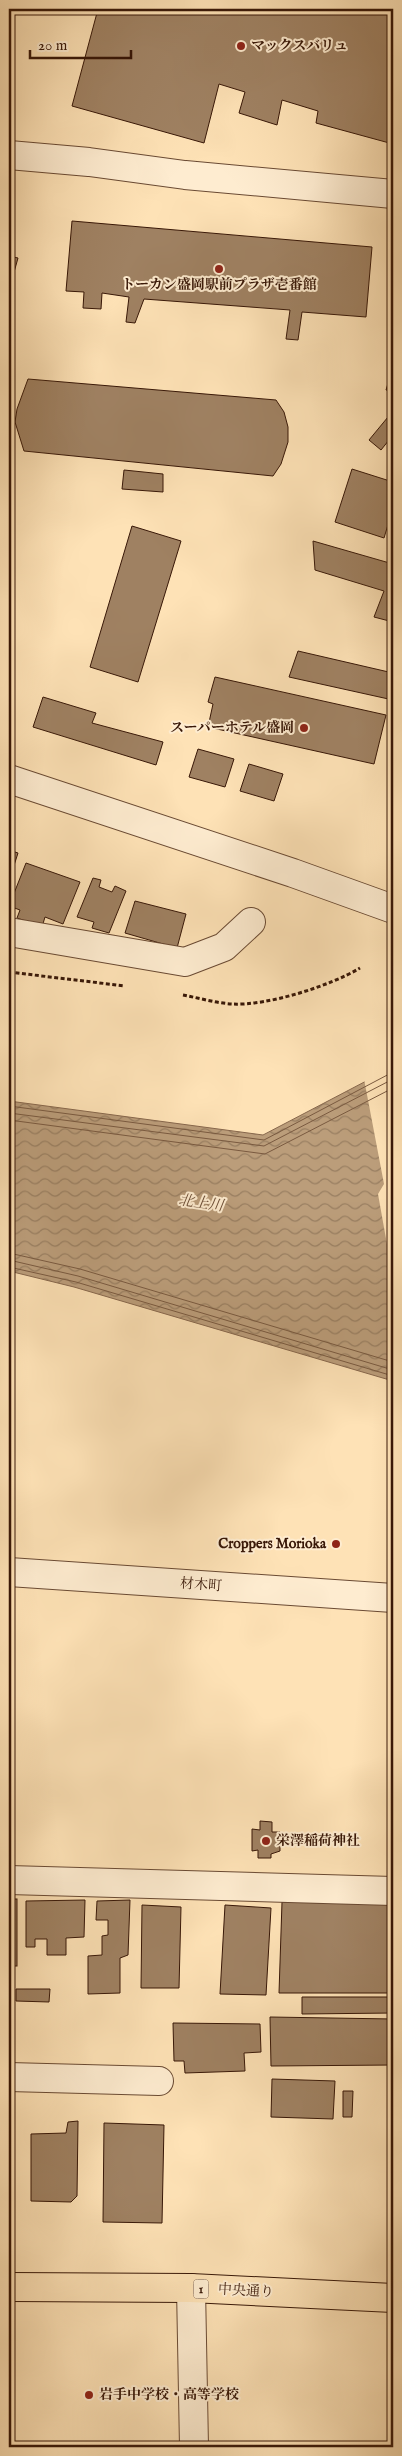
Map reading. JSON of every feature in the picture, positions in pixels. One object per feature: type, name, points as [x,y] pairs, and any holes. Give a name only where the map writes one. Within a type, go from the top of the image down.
[{"type":"main road","name":"中央通り","points":[[9,2287],[191,2288],[393,2298]]},
{"type":"street","points":[[9,155],[90,162],[185,175],[393,194]]},
{"type":"street","points":[[9,779],[293,873],[393,909]]},
{"type":"street","points":[[9,932],[185,962],[224,947],[251,922]]},
{"type":"street","name":"材木町","points":[[9,1572],[393,1598]]},
{"type":"street","points":[[9,1880],[393,1890]]},
{"type":"street","points":[[9,2077],[159,2081]]},
{"type":"street","points":[[191,2288],[194,2447]]},
{"type":"water","name":"北上川","points":[[393,1067],[393,1381],[74,1287],[9,1271],[9,1101],[263,1135]]},
{"type":"pier","points":[[393,1064],[393,1256],[388,1250],[378,1194],[384,1184],[364,1079]]},
{"type":"building","name":"マックスバリュ","points":[[98,9],[393,9],[393,144],[316,123],[318,111],[282,100],[277,125],[239,113],[245,92],[219,84],[204,143],[72,106]]},
{"type":"building","name":"トーカン盛岡駅前プラザ壱番館","points":[[72,221],[372,247],[366,317],[302,312],[298,340],[286,339],[290,310],[144,299],[135,323],[126,322],[129,297],[102,293],[101,309],[83,308],[84,292],[66,291]]},
{"type":"building","points":[[9,256],[18,258],[9,290]]},
{"type":"building","points":[[393,370],[393,391],[386,390]]},
{"type":"building","points":[[28,379],[276,400],[284,412],[288,427],[288,442],[281,464],[273,476],[24,451],[15,422],[17,409]]},
{"type":"building","points":[[388,417],[393,422],[393,435],[381,450],[369,440]]},
{"type":"building","points":[[352,469],[393,482],[393,508],[384,538],[335,522]]},
{"type":"building","points":[[124,470],[163,474],[163,492],[122,489]]},
{"type":"building","points":[[132,526],[181,541],[138,682],[90,667]]},
{"type":"building","points":[[313,541],[393,564],[393,622],[374,617],[384,591],[315,570]]},
{"type":"building","points":[[298,651],[393,673],[393,700],[289,677]]},
{"type":"building","points":[[215,677],[386,715],[374,764],[208,727],[213,704],[208,702]]},
{"type":"building","points":[[43,697],[96,713],[92,723],[163,742],[156,765],[33,727]]},
{"type":"building","points":[[198,749],[234,759],[225,787],[189,777]]},
{"type":"building","points":[[249,764],[283,774],[274,801],[240,791]]},
{"type":"building","points":[[9,850],[18,853],[9,881]]},
{"type":"building","points":[[26,863],[80,882],[63,924],[45,917],[42,927],[17,918],[20,910],[9,906]]},
{"type":"building","points":[[93,878],[101,880],[99,887],[112,892],[115,886],[126,891],[109,933],[92,928],[94,922],[77,917]]},
{"type":"building","points":[[135,901],[186,914],[177,948],[125,933]]},
{"type":"building","name":"栄澤稲荷神社","points":[[260,1821],[272,1822],[272,1832],[280,1832],[280,1851],[271,1854],[271,1858],[258,1858],[258,1850],[252,1851],[252,1829],[260,1830]]},
{"type":"building","points":[[9,1899],[17,1899],[17,1966],[9,1966]]},
{"type":"building","points":[[85,1900],[84,1937],[66,1938],[66,1955],[47,1955],[47,1939],[35,1939],[35,1947],[26,1947],[26,1901]]},
{"type":"building","points":[[130,1900],[128,1955],[120,1958],[120,1993],[88,1994],[88,1956],[102,1955],[102,1936],[108,1935],[108,1920],[96,1920],[97,1901]]},
{"type":"building","points":[[282,1902],[393,1904],[393,1993],[279,1993]]},
{"type":"building","points":[[142,1905],[181,1907],[179,1988],[141,1988]]},
{"type":"building","points":[[225,1905],[271,1908],[266,1995],[220,1994]]},
{"type":"building","points":[[16,1989],[50,1989],[49,2002],[16,2001]]},
{"type":"building","points":[[302,1997],[393,1997],[393,2013],[302,2014]]},
{"type":"building","points":[[270,2017],[393,2019],[393,2065],[271,2066]]},
{"type":"building","points":[[173,2023],[260,2024],[261,2052],[244,2053],[245,2071],[185,2073],[184,2061],[174,2061]]},
{"type":"building","points":[[272,2079],[335,2081],[333,2119],[271,2117]]},
{"type":"building","points":[[343,2091],[353,2091],[352,2117],[343,2117]]},
{"type":"building","points":[[78,2121],[77,2196],[71,2202],[31,2201],[31,2134],[66,2133],[68,2122]]},
{"type":"building","points":[[104,2123],[164,2125],[162,2223],[103,2222]]},
{"type":"place","name":"マックスバリュ","points":[[241,46]]},
{"type":"place","name":"トーカン盛岡駅前プラザ壱番館","points":[[219,269]]},
{"type":"place","name":"スーパーホテル盛岡","points":[[304,728]]},
{"type":"place","name":"Croppers Morioka","points":[[336,1544]]},
{"type":"place","name":"栄澤稲荷神社","points":[[266,1841]]},
{"type":"place","name":"岩手中学校・高等学校","points":[[89,2395]]}]
